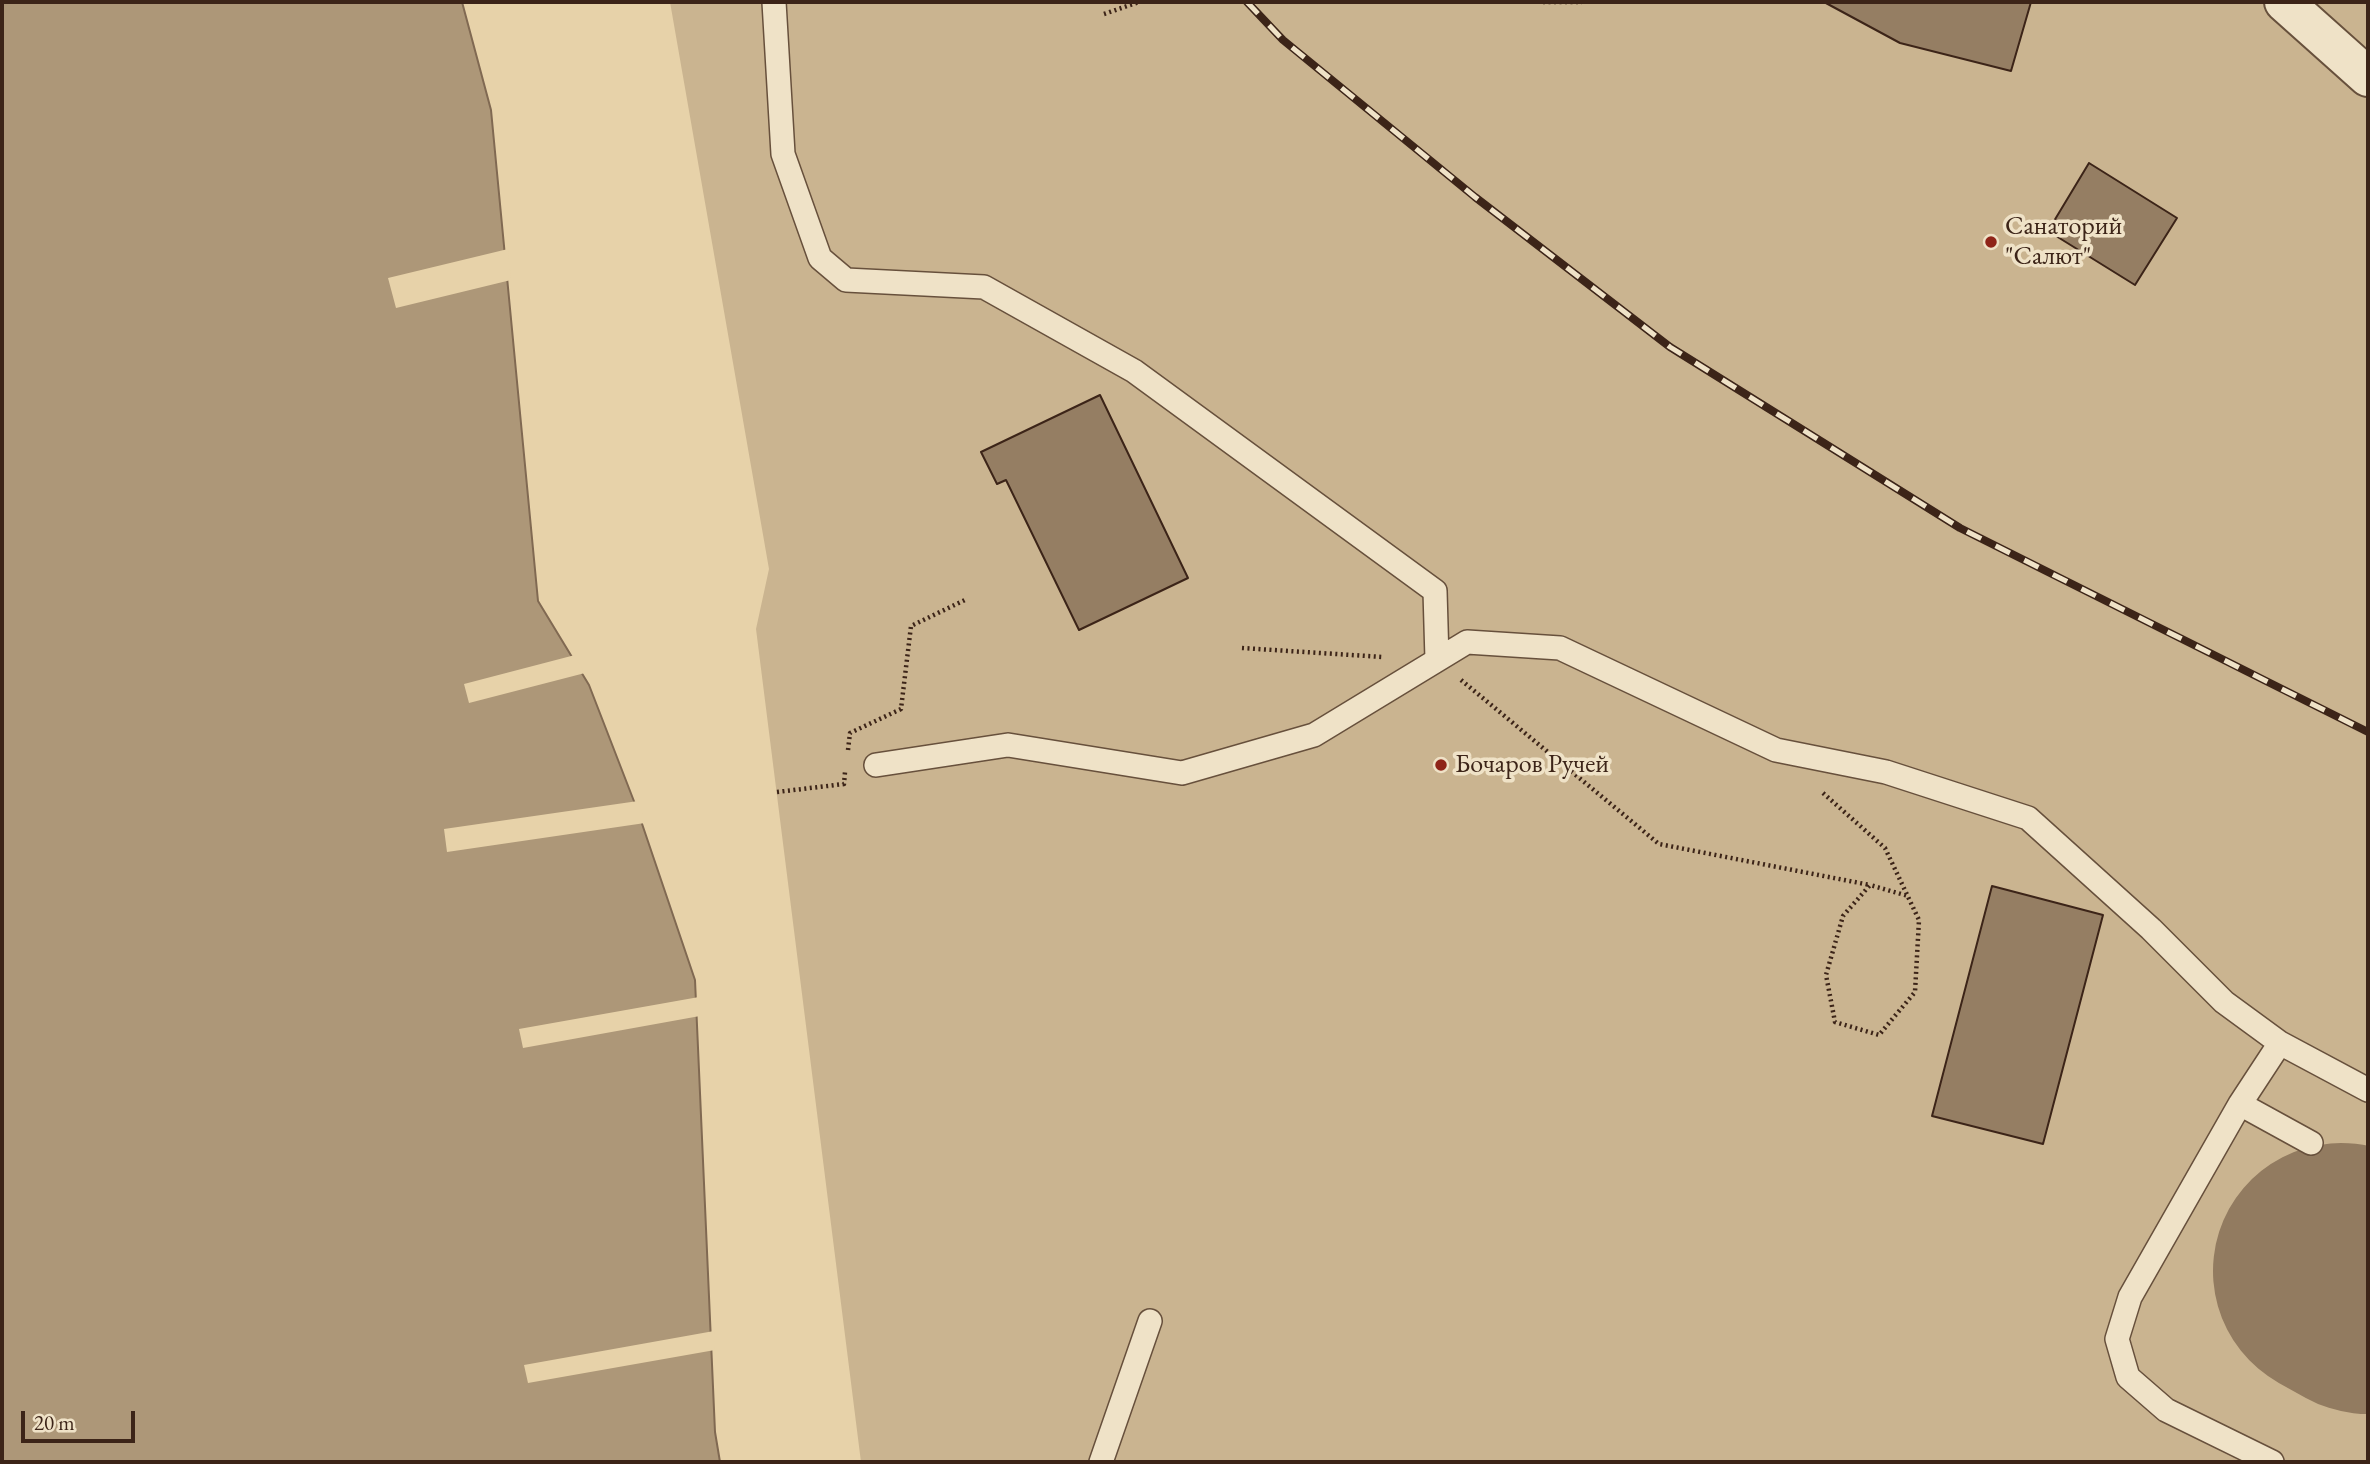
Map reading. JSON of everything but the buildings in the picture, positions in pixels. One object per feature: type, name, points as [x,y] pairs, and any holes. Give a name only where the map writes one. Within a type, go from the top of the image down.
[{"type":"street","points":[[2284,2],[2368,77]]},
{"type":"lane","points":[[774,2],[783,154],[820,258],[846,280],[984,287],[1134,371],[1435,591],[1437,660]]},
{"type":"lane","points":[[876,765],[1009,745],[1182,773],[1314,734],[1467,642],[1560,648],[1776,750],[1886,772],[2028,818],[2151,929],[2224,1002],[2280,1043],[2368,1090]]},
{"type":"lane","points":[[2272,1462],[2166,1410],[2128,1377],[2117,1339],[2130,1297],[2240,1104],[2280,1043]]},
{"type":"lane","points":[[2240,1104],[2311,1143]]},
{"type":"lane","points":[[1101,1462],[1150,1321]]},
{"type":"path","points":[[1104,14],[1139,2]]},
{"type":"path","points":[[1543,2],[1582,2]]},
{"type":"path","points":[[847,758],[850,733],[901,709],[911,626],[967,599]]},
{"type":"path","points":[[1242,648],[1437,660],[1659,844],[1870,885],[1908,896]]},
{"type":"path","points":[[1776,750],[1885,848],[1919,920],[1915,992],[1879,1035],[1835,1022],[1826,975],[1843,916],[1870,885]]},
{"type":"path","points":[[777,792],[844,784],[845,771]]},
{"type":"shaded area","points":[[2,2],[462,2],[491,110],[538,601],[589,685],[637,809],[695,980],[715,1432],[720,1462],[2,1462]]},
{"type":"shaded area","name":"Бочаров Ручей","points":[[670,2],[2368,2],[2368,1462],[861,1462],[756,629],[769,569]]},
{"type":"pier","points":[[508,249],[511,280],[396,308],[388,278]]},
{"type":"pier","points":[[575,655],[585,673],[469,703],[464,684]]},
{"type":"pier","points":[[638,801],[645,823],[447,852],[444,829]]},
{"type":"pier","points":[[699,997],[700,1016],[523,1048],[519,1029]]},
{"type":"pier","points":[[714,1331],[715,1350],[528,1383],[524,1365]]},
{"type":"runway","points":[[2341,1271],[2368,1286]]},
{"type":"railway","points":[[1247,2],[1283,40],[1475,197],[1670,347],[1960,528],[2368,732]]},
{"type":"place","name":"Санаторий \"Салют\"","points":[[1991,242]]},
{"type":"place","name":"Бочаров Ручей","points":[[1441,765]]}]
